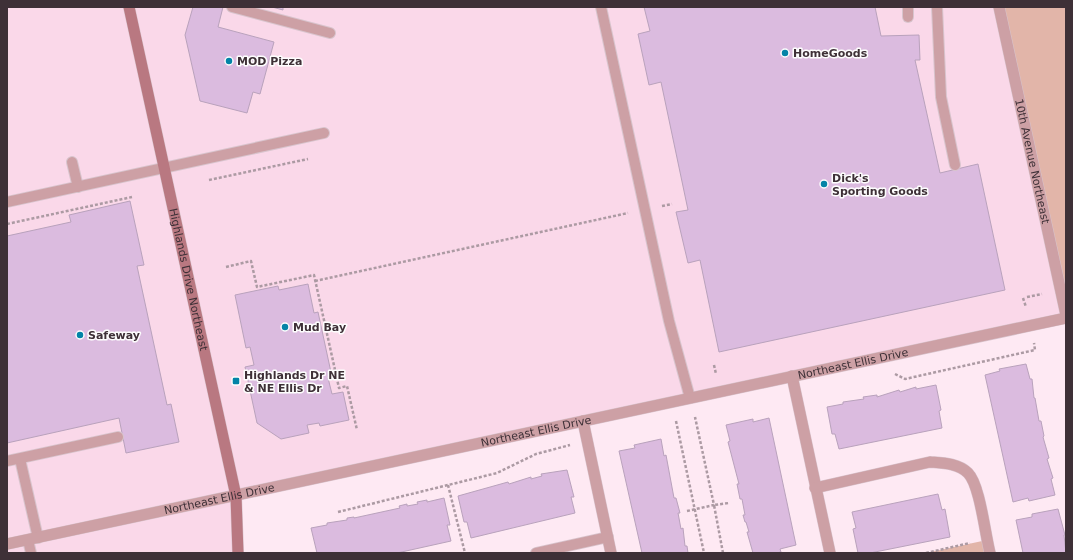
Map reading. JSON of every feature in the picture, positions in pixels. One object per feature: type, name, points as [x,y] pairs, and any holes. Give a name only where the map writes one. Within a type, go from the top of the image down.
[{"type":"main road","name":"Highlands Drive Northeast","points":[[131,7],[132,19],[236,496],[238,553]]},
{"type":"street","name":"10th Avenue Northeast","points":[[999,7],[1066,316]]},
{"type":"street","name":"Northeast Ellis Drive","points":[[7,544],[236,496],[1066,316]]},
{"type":"street","points":[[792,376],[830,553]]},
{"type":"street","points":[[583,421],[611,553]]},
{"type":"street","points":[[815,488],[930,462],[947,463],[968,472],[975,485],[990,553]]},
{"type":"lane","points":[[232,7],[330,33]]},
{"type":"lane","points":[[601,7],[669,321],[690,398]]},
{"type":"lane","points":[[937,7],[940,97],[955,165]]},
{"type":"lane","points":[[7,202],[324,133]]},
{"type":"lane","points":[[72,162],[78,187]]},
{"type":"lane","points":[[7,461],[118,437]]},
{"type":"lane","points":[[20,458],[33,539],[31,553]]},
{"type":"lane","points":[[536,553],[608,537]]},
{"type":"path","points":[[209,180],[308,159]]},
{"type":"path","points":[[7,224],[132,197]]},
{"type":"path","points":[[315,281],[672,204]]},
{"type":"path","points":[[226,267],[251,261],[257,287],[314,275],[339,388],[347,386],[357,430]]},
{"type":"path","points":[[894,373],[905,379],[1035,350]]},
{"type":"path","points":[[690,418],[703,415]]},
{"type":"path","points":[[695,416],[723,553]]},
{"type":"path","points":[[668,422],[683,419]]},
{"type":"path","points":[[676,420],[704,553]]},
{"type":"path","points":[[338,512],[497,473],[536,454],[587,441]]},
{"type":"path","points":[[448,485],[465,553]]},
{"type":"path","points":[[687,511],[728,503]]},
{"type":"path","points":[[926,553],[987,540]]},
{"type":"shaded area","points":[[7,7],[999,7],[1066,315],[236,496],[238,553],[7,553]]},
{"type":"shaded area","points":[[999,7],[1066,7],[1066,315]]},
{"type":"shaded area","points":[[987,540],[990,553],[926,553]]},
{"type":"building","points":[[193,7],[223,7],[218,27],[274,42],[260,94],[253,92],[247,113],[200,101],[185,35]]},
{"type":"building","points":[[272,7],[283,7],[283,10]]},
{"type":"building","points":[[644,7],[875,7],[881,36],[919,35],[920,60],[915,60],[940,173],[978,164],[1005,290],[719,352],[700,260],[688,263],[676,212],[688,210],[661,82],[649,85],[638,34],[650,31]]},
{"type":"building","name":"Safeway","points":[[130,201],[144,265],[137,266],[167,405],[171,404],[179,442],[126,453],[119,418],[7,443],[7,236],[71,222],[69,215]]},
{"type":"building","points":[[308,284],[314,313],[318,312],[332,377],[328,378],[332,394],[343,392],[349,420],[320,426],[319,423],[307,425],[309,433],[281,439],[257,423],[245,367],[254,365],[250,347],[246,348],[235,295],[278,286],[279,290]]},
{"type":"building","points":[[1026,364],[1030,379],[1032,379],[1034,398],[1039,421],[1041,421],[1055,495],[1029,501],[1028,498],[1013,502],[985,375],[1000,371],[999,369]]},
{"type":"building","points":[[936,385],[941,410],[939,411],[942,428],[839,449],[835,434],[832,434],[827,407],[843,404],[843,402],[864,399],[863,397],[877,395],[877,397],[899,390],[900,392],[916,387],[916,389]]},
{"type":"building","points":[[769,418],[796,545],[780,549],[781,552],[776,553],[753,553],[747,532],[749,532],[743,515],[745,515],[742,499],[740,499],[737,484],[739,484],[728,442],[730,441],[726,425],[753,419],[753,422]]},
{"type":"building","points":[[661,439],[664,456],[666,455],[674,498],[676,498],[680,513],[678,513],[681,529],[683,528],[685,546],[687,546],[688,553],[642,553],[619,451],[635,448],[634,445]]},
{"type":"building","points":[[567,470],[574,497],[571,497],[575,513],[471,538],[467,522],[464,522],[458,496],[508,482],[509,484],[531,477],[531,479],[542,476],[541,474]]},
{"type":"building","points":[[938,494],[942,510],[945,509],[950,537],[870,553],[858,553],[853,529],[856,528],[852,512]]},
{"type":"building","points":[[444,498],[450,525],[447,525],[451,541],[397,553],[317,553],[311,528],[327,525],[327,523],[347,520],[347,518],[354,518],[400,508],[399,506],[407,504],[407,506],[418,504],[417,502],[427,500],[427,502]]},
{"type":"building","points":[[1058,509],[1065,535],[1066,553],[1023,553],[1016,520],[1032,517],[1032,514]]},
{"type":"place","name":"HomeGoods","points":[[785,53]]},
{"type":"place","name":"MOD Pizza","points":[[229,61]]},
{"type":"place","name":"Dick's Sporting Goods","points":[[824,184]]},
{"type":"place","name":"Mud Bay","points":[[285,327]]},
{"type":"place","name":"Safeway","points":[[80,335]]},
{"type":"place","name":"Highlands Dr NE & NE Ellis Dr","points":[[236,381]]}]
